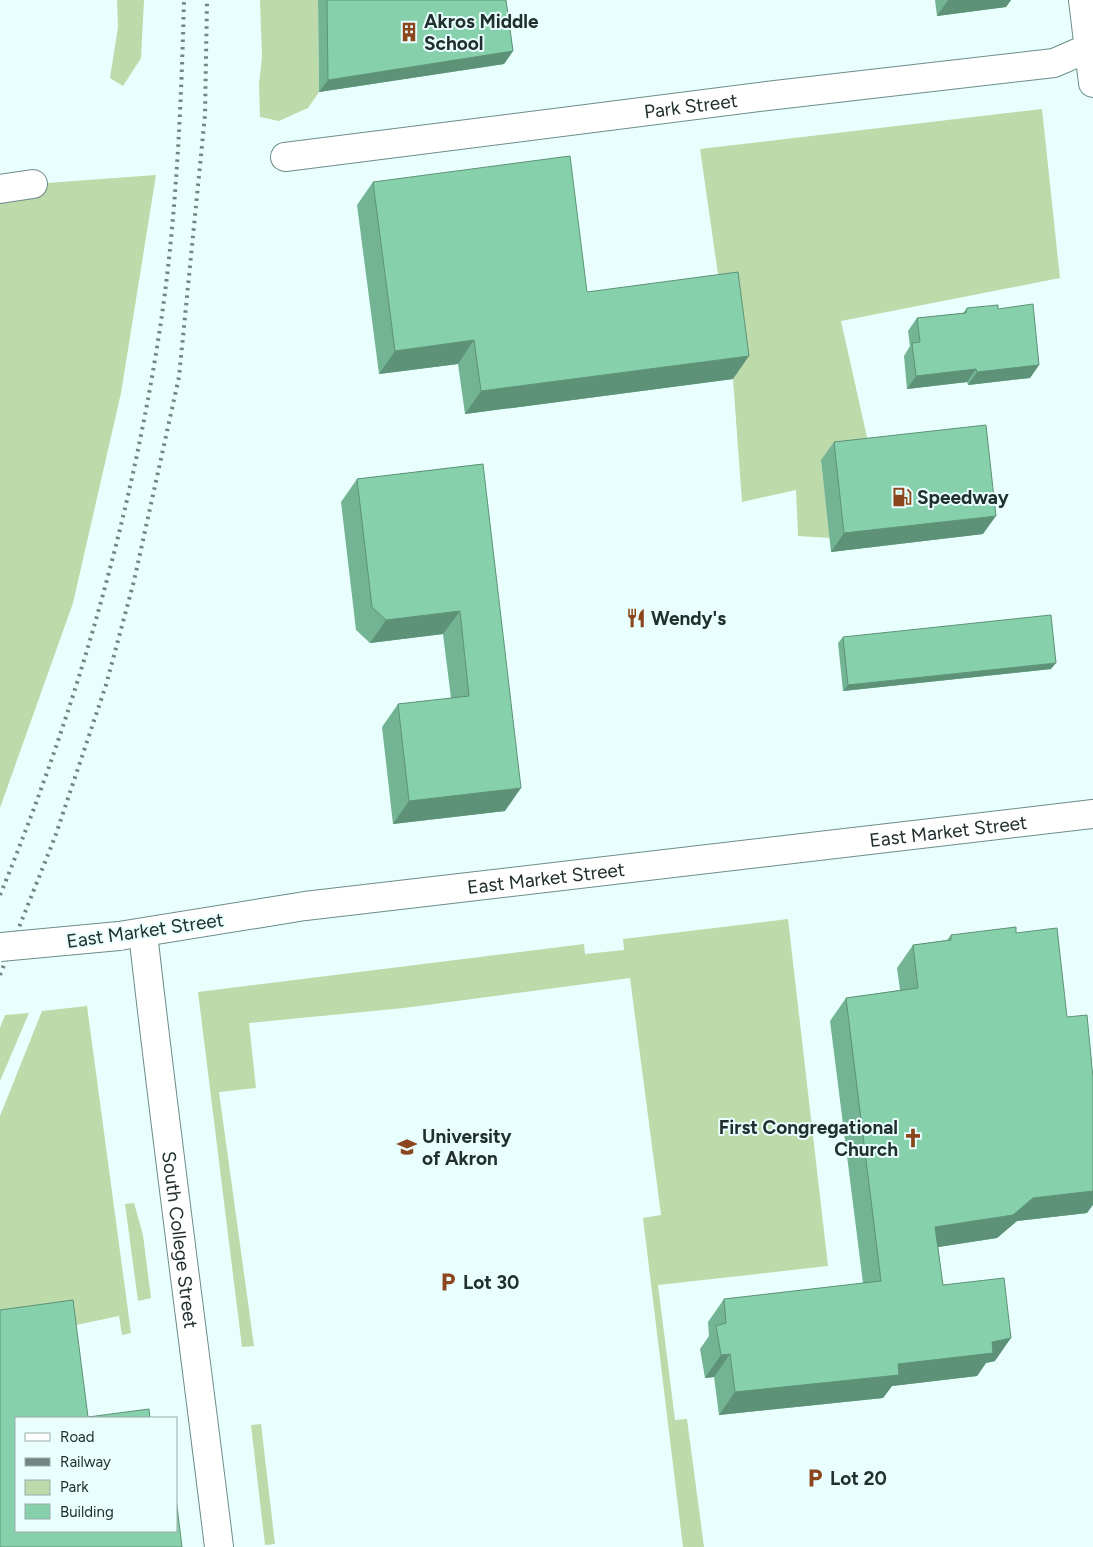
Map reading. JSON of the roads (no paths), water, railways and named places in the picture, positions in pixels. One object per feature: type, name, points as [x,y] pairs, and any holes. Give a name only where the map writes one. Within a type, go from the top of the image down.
[{"type":"street","points":[[1084,0],[1091,47],[1093,83]]},
{"type":"street","name":"Park Street","points":[[285,156],[767,96],[1054,63],[1091,47]]},
{"type":"street","points":[[0,189],[33,184]]},
{"type":"street","name":"East Market Street","points":[[0,947],[131,934],[305,906],[1093,814]]},
{"type":"street","name":"South College Street","points":[[131,934],[163,1115],[198,1371],[219,1547]]},
{"type":"railway","points":[[0,895],[27,828],[74,692],[114,553],[146,412],[164,299],[173,214],[179,128],[184,0]]},
{"type":"railway","points":[[0,975],[55,837],[106,685],[134,581],[179,377],[205,115],[207,0]]},
{"type":"place","name":"Akros Middle School","points":[[409,32]]},
{"type":"place","name":"Speedway","points":[[902,497]]},
{"type":"place","name":"Wendy's","points":[[636,618]]},
{"type":"place","name":"First Congregational Church","points":[[913,1138]]},
{"type":"place","name":"University of Akron","points":[[407,1147]]},
{"type":"place","name":"Lot 30","points":[[448,1282]]},
{"type":"place","name":"Lot 20","points":[[815,1478]]}]
